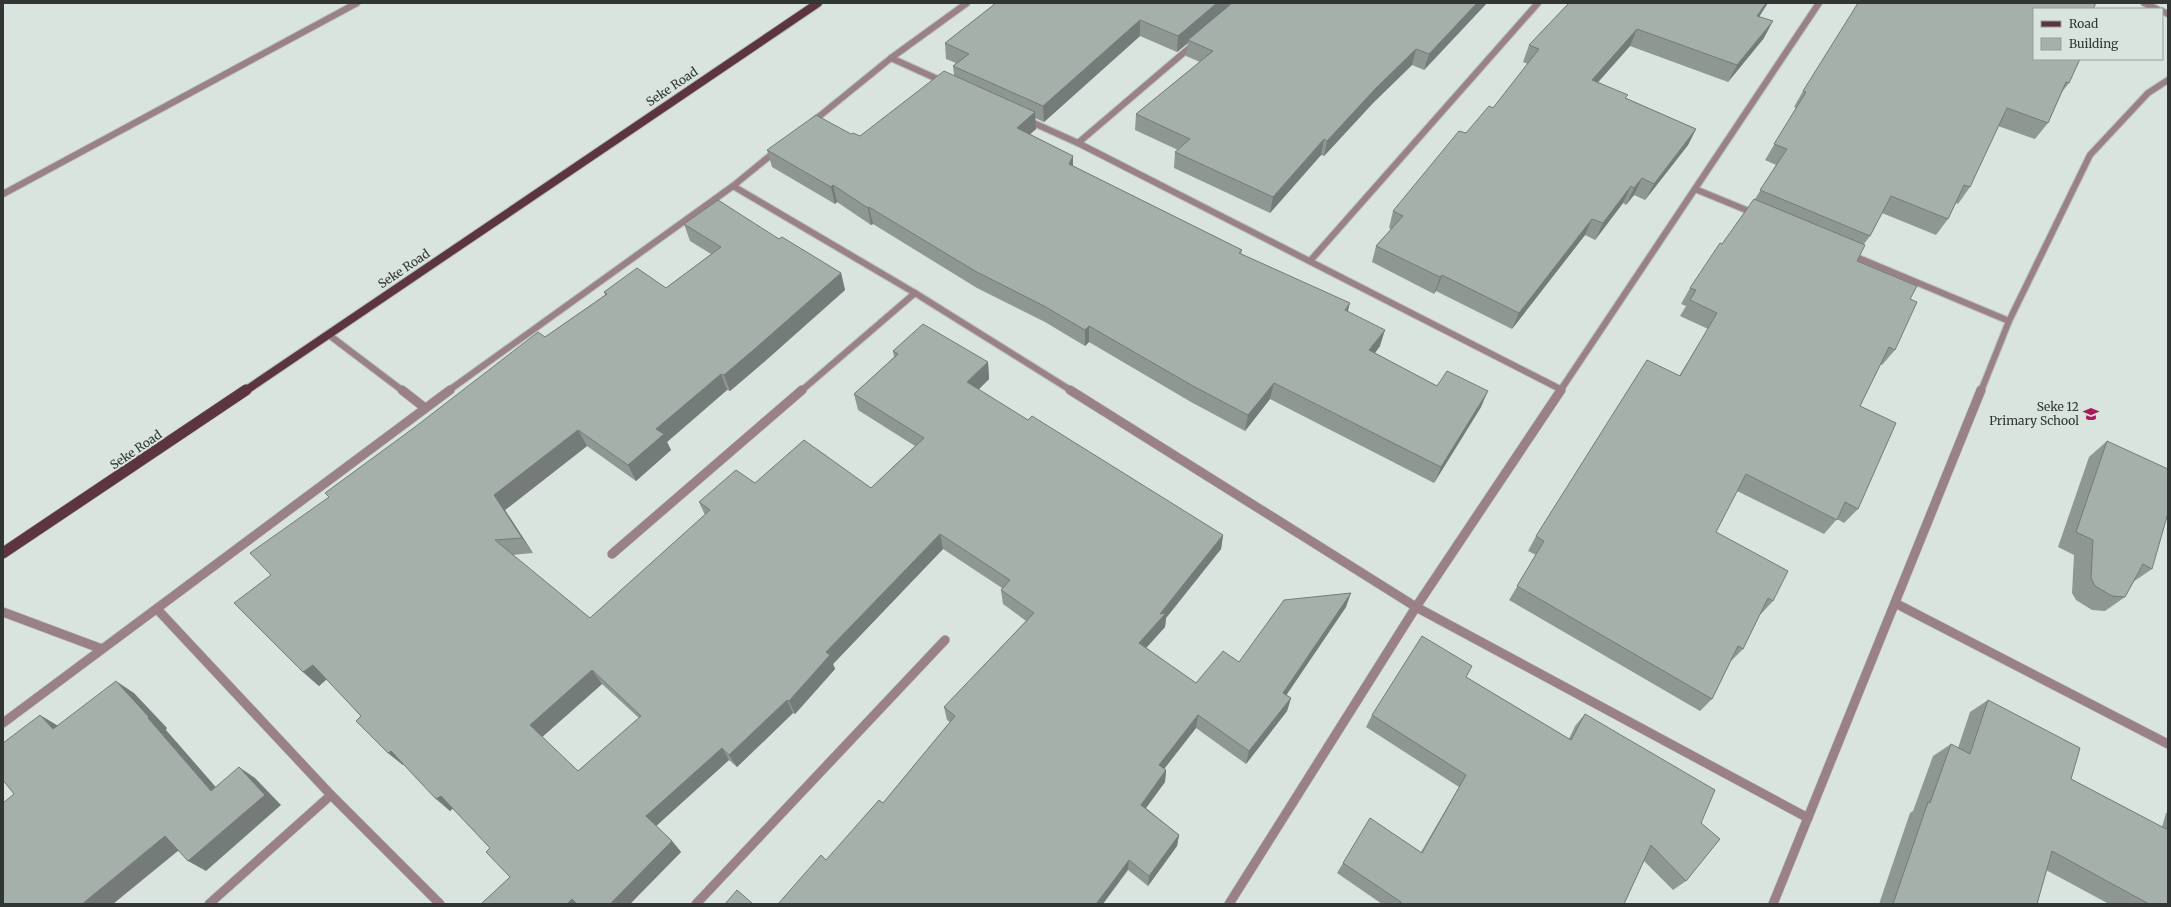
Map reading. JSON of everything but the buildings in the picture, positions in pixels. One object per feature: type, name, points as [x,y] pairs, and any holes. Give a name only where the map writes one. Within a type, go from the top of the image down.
[{"type":"main road","name":"Seke Road","points":[[3,553],[329,335],[818,3]]},
{"type":"street","points":[[3,194],[357,3]]},
{"type":"street","points":[[806,127],[891,58],[966,3]]},
{"type":"street","points":[[1310,262],[1538,3]]},
{"type":"street","points":[[1229,904],[1416,606],[1562,390],[1819,3]]},
{"type":"street","points":[[2144,3],[2155,8]]},
{"type":"street","points":[[1078,143],[1199,39]]},
{"type":"street","points":[[891,58],[948,85]]},
{"type":"street","points":[[1773,904],[2009,321],[2090,155],[2148,93],[2168,80]]},
{"type":"street","points":[[1020,117],[1078,143],[1562,390]]},
{"type":"street","points":[[3,723],[425,408],[733,186],[781,147]]},
{"type":"street","points":[[733,186],[915,293],[1416,606],[1808,818]]},
{"type":"street","points":[[1695,189],[1761,217]]},
{"type":"street","points":[[1841,250],[2009,321]]},
{"type":"street","points":[[612,554],[915,293]]},
{"type":"street","points":[[329,335],[425,408]]},
{"type":"street","points":[[1895,603],[2168,744]]},
{"type":"street","points":[[157,609],[331,795],[440,904]]},
{"type":"street","points":[[3,612],[102,650]]},
{"type":"street","points":[[696,904],[945,640]]},
{"type":"street","points":[[209,904],[331,795]]},
{"type":"place","name":"Seke 12 Primary School","points":[[2091,414]]}]
